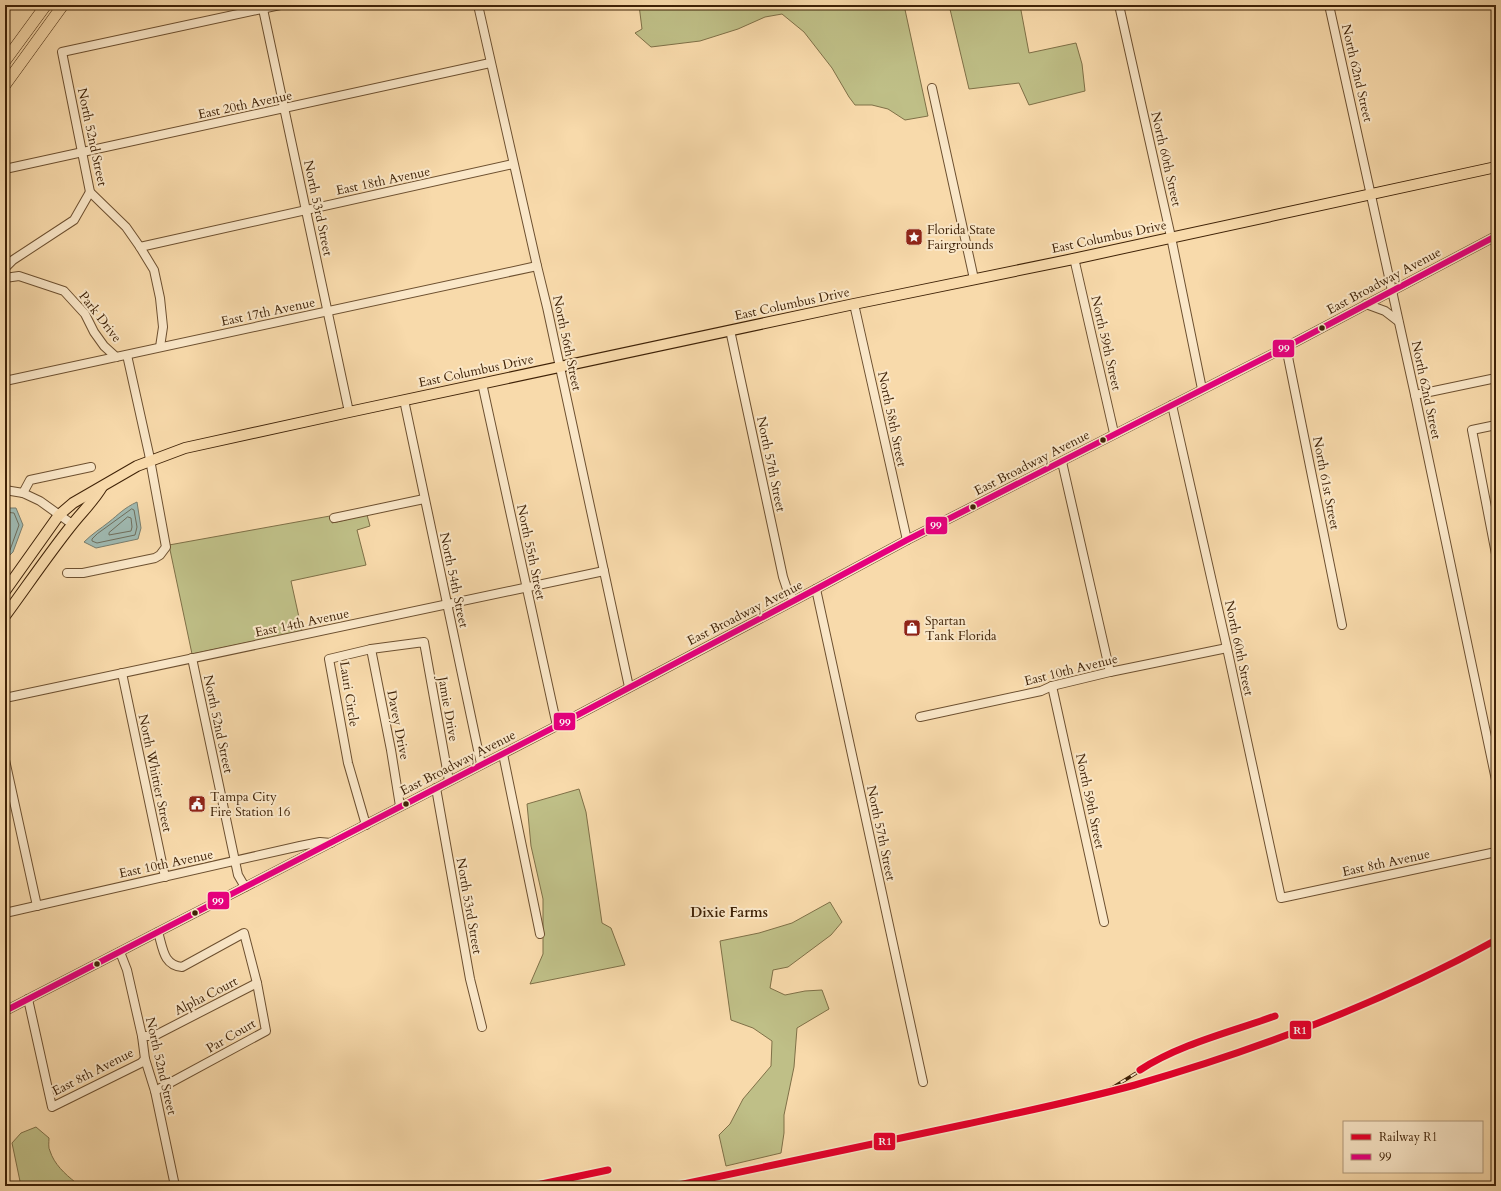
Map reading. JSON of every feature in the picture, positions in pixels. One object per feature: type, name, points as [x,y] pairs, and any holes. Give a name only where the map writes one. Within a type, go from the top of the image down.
[{"type":"highway","points":[[5,61],[46,5]]},
{"type":"highway","points":[[5,85],[63,5]]},
{"type":"main road","name":"East Columbus Drive","points":[[5,591],[59,515],[87,494],[102,487],[123,473],[150,460],[199,444],[1496,167]]},
{"type":"main road","name":"East Columbus Drive","points":[[5,616],[72,524],[91,504],[102,487]]},
{"type":"street","points":[[263,9],[280,5]]},
{"type":"street","name":"North 56th Street","points":[[478,5],[513,164],[547,307],[629,687]]},
{"type":"street","name":"North 60th Street","points":[[1119,5],[1171,237],[1202,389]]},
{"type":"street","name":"North 62nd Street","points":[[1330,5],[1415,394],[1496,780]]},
{"type":"street","name":"North 52nd Street","points":[[160,347],[163,327],[160,298],[154,270],[126,227],[90,192],[62,52],[263,9]]},
{"type":"street","name":"North 53rd Street","points":[[263,9],[349,412]]},
{"type":"street","name":"East 20th Avenue","points":[[5,169],[490,63]]},
{"type":"street","points":[[932,88],[974,279]]},
{"type":"street","name":"East 18th Avenue","points":[[140,247],[513,164]]},
{"type":"street","points":[[5,268],[13,260],[74,220],[90,192]]},
{"type":"street","name":"East Broadway Avenue","points":[[5,1011],[557,726],[794,600],[816,590],[906,540],[1286,347],[1496,236]]},
{"type":"street","name":"North 59th Street","points":[[1074,258],[1114,434]]},
{"type":"street","points":[[13,260],[19,276]]},
{"type":"street","name":"East 17th Avenue","points":[[5,381],[537,266]]},
{"type":"street","name":"Park Drive","points":[[5,278],[19,276],[64,291],[85,314],[94,332],[104,346],[116,357]]},
{"type":"street","name":"North 58th Street","points":[[854,304],[906,540]]},
{"type":"street","points":[[1366,304],[1385,311],[1398,321]]},
{"type":"street","name":"North 57th Street","points":[[730,330],[783,577],[787,589],[794,600]]},
{"type":"street","name":"North 61st Street","points":[[1286,347],[1342,625]]},
{"type":"street","points":[[67,573],[83,573],[155,558],[164,551],[166,547],[150,460],[127,355]]},
{"type":"street","points":[[1415,394],[1496,378]]},
{"type":"street","name":"North 55th Street","points":[[482,383],[557,726]]},
{"type":"street","name":"North 54th Street","points":[[404,400],[446,605],[481,764]]},
{"type":"street","name":"North 60th Street","points":[[1172,405],[1227,648],[1281,898]]},
{"type":"street","points":[[1496,425],[1472,430],[1496,554]]},
{"type":"street","points":[[1062,462],[1110,672]]},
{"type":"street","points":[[23,493],[30,480],[91,466]]},
{"type":"street","points":[[5,490],[23,493],[40,501],[72,524]]},
{"type":"street","points":[[334,518],[424,499]]},
{"type":"street","name":"East 14th Avenue","points":[[5,698],[604,572]]},
{"type":"street","name":"North 57th Street","points":[[816,590],[924,1082]]},
{"type":"street","name":"Lauri Circle","points":[[366,824],[348,763],[329,659],[371,649],[424,642]]},
{"type":"street","name":"Jamie Drive","points":[[424,642],[449,781]]},
{"type":"street","name":"East 10th Avenue","points":[[920,717],[1041,691],[1052,686],[1110,672],[1227,648]]},
{"type":"street","name":"Davey Drive","points":[[371,649],[391,750],[400,806]]},
{"type":"street","name":"North 52nd Street","points":[[192,658],[238,875],[245,887]]},
{"type":"street","name":"North Whittier Street","points":[[122,673],[165,877]]},
{"type":"street","name":"North 59th Street","points":[[1052,686],[1104,922]]},
{"type":"street","points":[[503,754],[540,934]]},
{"type":"street","points":[[5,760],[37,906]]},
{"type":"street","name":"North 53rd Street","points":[[436,788],[470,979],[482,1028]]},
{"type":"street","name":"East 10th Avenue","points":[[5,913],[320,842],[332,843]]},
{"type":"street","name":"East 8th Avenue","points":[[1281,898],[1496,852]]},
{"type":"street","name":"Par Court","points":[[155,1091],[266,1031],[257,983],[244,933],[182,967],[176,966],[169,962],[165,956],[158,932]]},
{"type":"street","name":"North 52nd Street","points":[[120,952],[127,970],[142,1036],[145,1058],[155,1091],[176,1186]]},
{"type":"street","name":"Alpha Court","points":[[142,1036],[154,1036],[257,983]]},
{"type":"street","name":"East 8th Avenue","points":[[28,999],[52,1107],[141,1063],[145,1058]]},
{"type":"green space","points":[[639,5],[904,5],[928,116],[905,120],[888,109],[872,105],[855,105],[832,68],[804,32],[782,14],[765,17],[738,29],[700,41],[651,47],[635,33],[642,29]]},
{"type":"green space","points":[[949,5],[1020,5],[1029,53],[1076,43],[1082,64],[1085,91],[1029,105],[1019,83],[969,89]]},
{"type":"green space","points":[[367,515],[370,526],[357,530],[366,565],[291,581],[302,631],[192,654],[169,545],[330,516],[332,523]]},
{"type":"green space","points":[[579,789],[586,812],[602,923],[611,928],[625,965],[530,984],[543,954],[543,899],[531,846],[527,804]]},
{"type":"green space","points":[[830,902],[842,922],[831,935],[788,967],[773,970],[770,988],[785,995],[805,991],[822,990],[829,1009],[797,1028],[794,1067],[784,1115],[784,1133],[781,1153],[726,1166],[719,1135],[730,1124],[743,1099],[771,1066],[772,1041],[753,1028],[731,1020],[720,941],[759,933],[792,923]]},
{"type":"green space","points":[[36,1127],[49,1138],[49,1148],[54,1160],[75,1182],[75,1186],[21,1186],[12,1143],[21,1133]]},
{"type":"water","points":[[137,502],[141,528],[138,539],[96,548],[84,542],[122,511]]},
{"type":"water","points":[[5,508],[16,508],[23,525],[13,552],[5,560]]},
{"type":"railway","points":[[1076,1100],[1112,1088],[1167,1054],[1275,1016]]},
{"type":"railway","points":[[532,1186],[608,1170]]},
{"type":"rail line","name":"R1","points":[[674,1186],[1051,1106],[1135,1085],[1182,1071],[1320,1023],[1409,984],[1496,940]]},
{"type":"rail line","name":"R1","points":[[1140,1070],[1172,1053],[1206,1039],[1275,1016]]},
{"type":"rail line","name":"R1","points":[[532,1186],[608,1170]]},
{"type":"transit line","name":"99","points":[[5,1011],[570,719],[907,540],[1286,347],[1496,236]]},
{"type":"place","name":"Florida State Fairgrounds","points":[[914,237]]},
{"type":"place","name":"Spartan Tank Florida","points":[[912,628]]},
{"type":"place","name":"Tampa City Fire Station 16","points":[[197,804]]},
{"type":"district","name":"Dixie Farms","points":[[729,912]]}]
